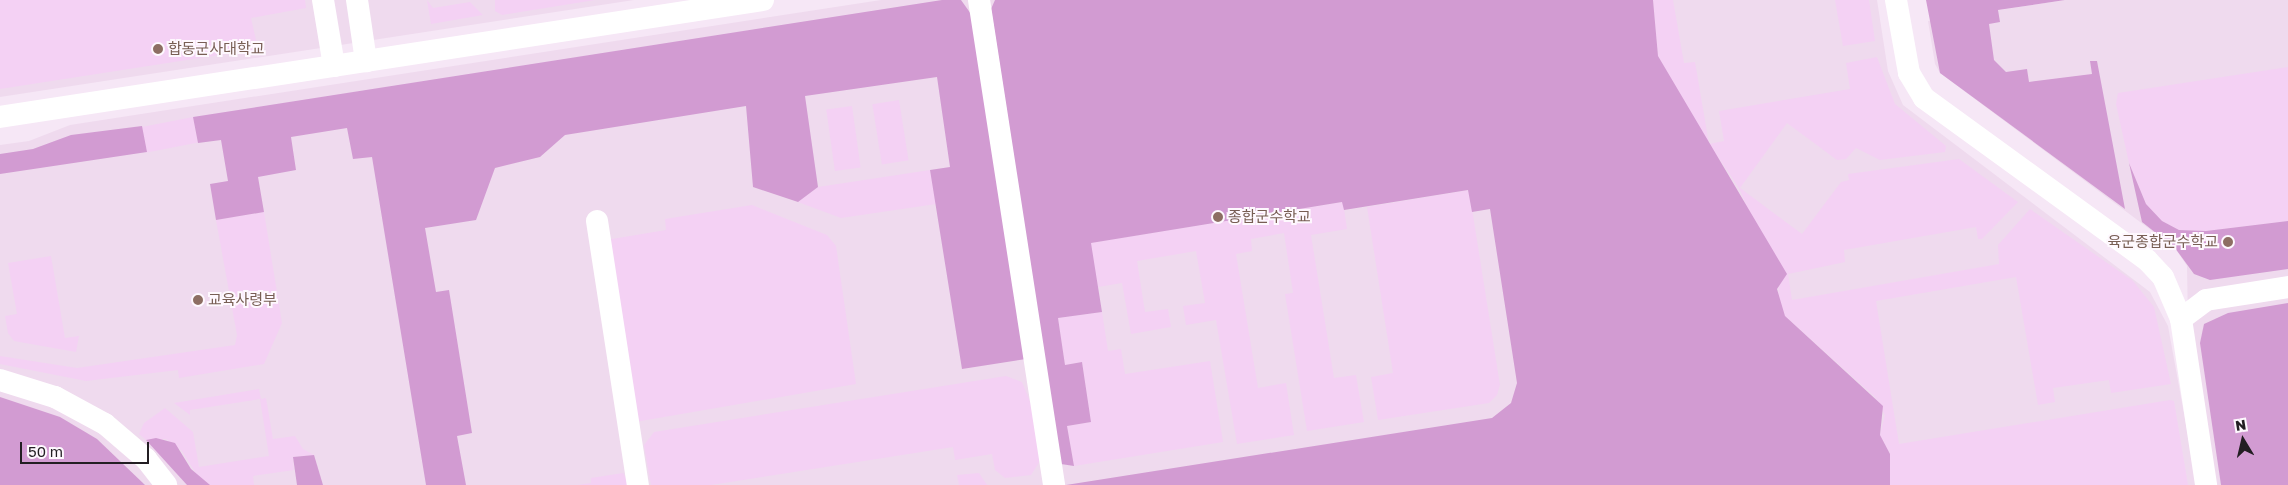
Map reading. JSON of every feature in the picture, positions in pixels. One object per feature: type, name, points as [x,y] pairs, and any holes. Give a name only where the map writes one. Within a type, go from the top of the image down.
[{"type":"street","points":[[323,0],[334,66]]},
{"type":"street","points":[[356,0],[366,62]]},
{"type":"street","points":[[0,117],[763,0]]},
{"type":"street","points":[[979,0],[1054,485]]},
{"type":"street","points":[[1896,0],[1909,73],[1924,98],[2147,260],[2163,277],[2206,300]]},
{"type":"street","points":[[596,221],[638,485]]},
{"type":"street","points":[[2163,277],[2181,319],[2206,485]]},
{"type":"street","points":[[2181,319],[2206,300],[2288,287]]},
{"type":"street","points":[[0,380],[55,397],[105,424],[146,459],[166,485]]},
{"type":"shaded area","name":"합동군사대학교","points":[[0,0],[634,0],[0,97]]},
{"type":"shaded area","points":[[0,0],[305,0],[306,8],[251,18],[258,49],[0,89]]},
{"type":"shaded area","points":[[427,0],[433,8],[470,2],[483,15],[431,24]]},
{"type":"shaded area","points":[[495,0],[595,0],[502,15],[495,11]]},
{"type":"shaded area","name":"종합군수학교","points":[[881,0],[1877,0],[1888,71],[1903,105],[2150,292],[2168,326],[2197,485],[0,485],[0,145],[29,141],[70,125]]},
{"type":"shaded area","points":[[942,0],[961,0],[971,14],[1026,359],[962,369],[930,170],[950,167],[937,77],[805,96],[818,187],[798,202],[753,187],[746,106],[565,135],[540,157],[495,168],[476,220],[425,228],[436,292],[449,290],[472,433],[457,436],[466,485],[426,485],[372,157],[353,159],[347,128],[291,137],[296,170],[258,177],[264,212],[216,220],[210,184],[228,181],[221,140],[198,143],[193,117]]},
{"type":"shaded area","points":[[995,0],[1653,0],[1658,56],[1787,274],[1777,289],[1785,316],[1883,406],[1880,435],[1890,454],[1890,485],[1066,485],[1492,418],[1511,403],[1517,383],[1490,209],[1472,212],[1468,190],[1344,210],[1342,202],[1091,243],[1102,312],[1058,318],[1065,365],[1082,362],[1091,422],[1067,426],[1074,466],[1061,464],[991,9]]},
{"type":"shaded area","points":[[1653,0],[1673,0],[1684,63],[1695,62],[1709,144],[1658,56]]},
{"type":"shaded area","points":[[1835,0],[1869,0],[1875,41],[1843,46]]},
{"type":"shaded area","points":[[1926,0],[2065,0],[1998,10],[2000,22],[1989,24],[1994,60],[2006,72],[2027,69],[2029,82],[2092,74],[2090,61],[2097,61],[2125,209],[1940,73]]},
{"type":"shaded area","name":"육군종합군수학교","points":[[2065,0],[2288,0],[2288,485],[2212,485],[2188,324],[2187,266],[2175,248],[1940,73],[1935,64],[1928,21]]},
{"type":"shaded area","points":[[1877,57],[1895,104],[1946,146],[1945,152],[1880,160],[1856,148],[1846,159],[1837,160],[1787,123],[1740,188],[1802,234],[1841,182],[1849,180],[1848,174],[1959,159],[2018,202],[1982,239],[1978,239],[1976,227],[1844,250],[1845,262],[1788,274],[1792,300],[1999,264],[1998,245],[2030,209],[2133,281],[2154,307],[2171,384],[2111,393],[2109,380],[2053,388],[2055,402],[2038,405],[2016,277],[1876,301],[1899,444],[2170,400],[2174,401],[2188,485],[1890,485],[1890,454],[1880,435],[1885,415],[1875,397],[1785,316],[1778,300],[1779,283],[1739,188],[1709,144],[1724,141],[1719,111],[1850,89],[1846,63]]},
{"type":"shaded area","points":[[2288,67],[2288,221],[2206,231],[2179,230],[2162,221],[2146,204],[2129,163],[2116,104],[2118,93]]},
{"type":"shaded area","points":[[899,100],[909,160],[882,164],[872,104]]},
{"type":"shaded area","points":[[852,106],[861,167],[835,171],[826,110]]},
{"type":"shaded area","points":[[193,117],[198,143],[147,152],[142,127]]},
{"type":"shaded area","points":[[142,126],[147,152],[0,174],[0,154],[33,149],[71,135]]},
{"type":"shaded area","points":[[2129,163],[2146,204],[2162,221],[2179,230],[2206,231],[2288,221],[2288,269],[2210,280],[2194,274],[2175,248],[2142,222]]},
{"type":"shaded area","points":[[930,170],[936,204],[841,218],[798,202],[818,187]]},
{"type":"shaded area","points":[[1469,190],[1500,385],[1497,395],[1489,403],[1378,420],[1371,377],[1393,373],[1367,207]]},
{"type":"shaded area","points":[[1343,202],[1347,229],[1311,235],[1334,378],[1356,375],[1364,422],[1307,431],[1285,294],[1293,293],[1284,233],[1251,239],[1252,251],[1236,254],[1258,388],[1286,383],[1294,435],[1237,444],[1216,320],[1186,325],[1183,306],[1205,303],[1196,251],[1137,261],[1145,312],[1168,309],[1171,327],[1131,334],[1122,283],[1098,287],[1090,243]]},
{"type":"shaded area","points":[[752,205],[827,235],[836,246],[856,384],[635,422],[606,240],[666,230],[665,219]]},
{"type":"shaded area","points":[[264,212],[282,323],[264,364],[179,378],[178,370],[86,381],[0,364],[0,356],[77,368],[235,345],[237,335],[216,220]]},
{"type":"shaded area","points":[[51,256],[65,338],[79,336],[76,352],[14,341],[8,333],[5,316],[17,314],[8,263]]},
{"type":"shaded area","points":[[2288,303],[2288,485],[2221,485],[2200,343],[2204,324],[2228,313]]},
{"type":"shaded area","points":[[1102,312],[1108,351],[1121,349],[1125,374],[1210,361],[1223,442],[1074,466],[1067,426],[1091,422],[1082,362],[1065,365],[1058,318]]},
{"type":"shaded area","points":[[1006,376],[1022,382],[1031,404],[1040,461],[1031,475],[1005,478],[995,470],[992,454],[955,460],[953,447],[711,485],[651,485],[644,445],[654,432]]},
{"type":"shaded area","points":[[259,389],[261,399],[266,398],[273,439],[295,436],[303,449],[314,455],[293,457],[294,470],[253,476],[254,485],[210,485],[200,480],[182,451],[166,439],[146,440],[139,434],[144,423],[165,408],[193,432],[199,467],[269,456],[260,399],[190,410],[190,415],[174,403]]},
{"type":"shaded area","points":[[0,397],[60,417],[97,439],[145,485],[0,485]]},
{"type":"shaded area","points":[[156,438],[175,443],[191,469],[210,485],[187,485],[146,440]]},
{"type":"shaded area","points":[[314,455],[323,485],[297,485],[293,457]]},
{"type":"shaded area","points":[[623,473],[630,485],[577,485],[591,483],[591,478]]},
{"type":"shaded area","points":[[979,473],[987,485],[959,485],[957,475]]},
{"type":"place","name":"합동군사대학교","points":[[158,49]]},
{"type":"place","name":"종합군수학교","points":[[1218,217]]},
{"type":"place","name":"육군종합군수학교","points":[[2228,242]]},
{"type":"place","name":"교육사령부","points":[[198,300]]}]
